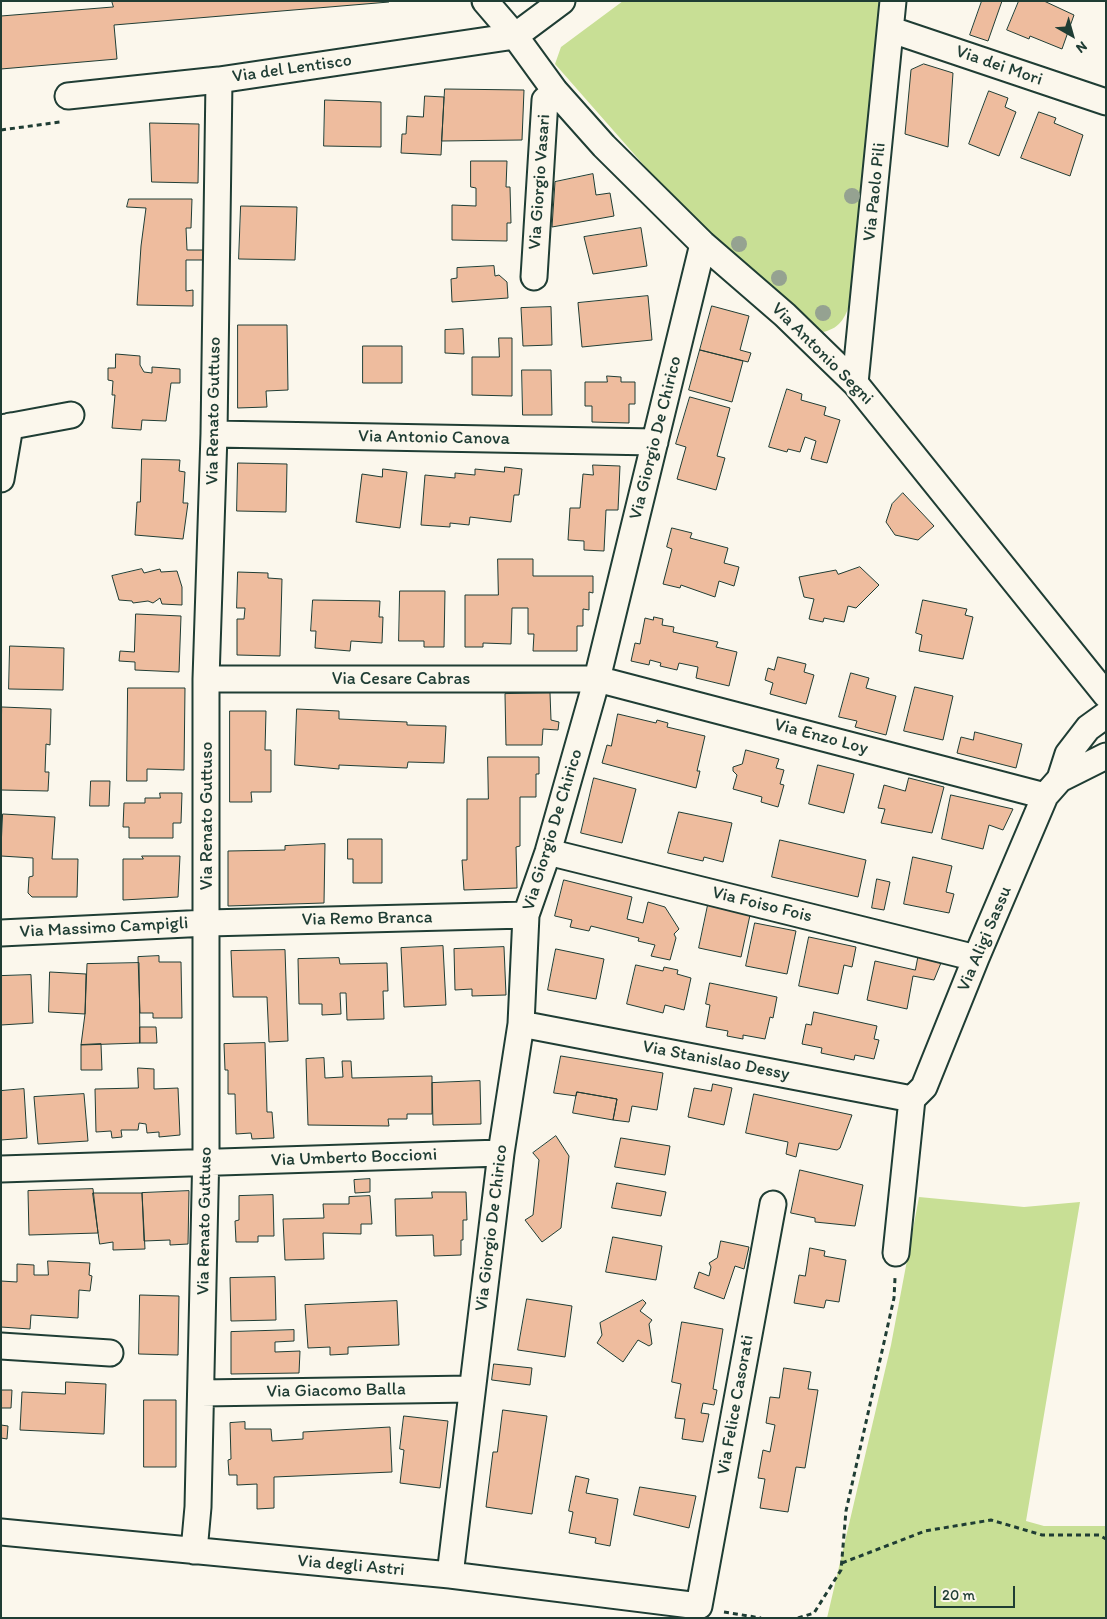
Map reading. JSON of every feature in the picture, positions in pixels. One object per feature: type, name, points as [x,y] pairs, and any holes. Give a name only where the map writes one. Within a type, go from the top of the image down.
[{"type":"street","name":"Via Antonio Segni","points":[[485,1],[515,36],[555,91],[604,146],[702,244],[785,315],[855,383],[1106,695]]},
{"type":"street","points":[[515,36],[562,1]]},
{"type":"street","name":"Via Paolo Pili","points":[[855,383],[892,30],[893,1]]},
{"type":"street","name":"Via dei Mori","points":[[892,30],[1106,102]]},
{"type":"street","name":"Via del Lentisco","points":[[68,96],[219,80],[515,36]]},
{"type":"street","name":"Via Renato Guttuso","points":[[194,1551],[198,1506],[206,1162],[208,923],[206,679],[214,434],[219,80]]},
{"type":"street","name":"Via Giorgio Vasari","points":[[534,277],[545,100],[555,91]]},
{"type":"street","name":"Via Giorgio De Chirico","points":[[450,1575],[501,1153],[521,1024],[526,915],[548,852],[597,679],[702,244]]},
{"type":"street","points":[[1,479],[6,427],[71,415]]},
{"type":"street","name":"Via Antonio Canova","points":[[214,434],[655,442]]},
{"type":"street","name":"Via Cesare Cabras","points":[[206,679],[597,679]]},
{"type":"street","name":"Via Enzo Loy","points":[[597,679],[1053,787]]},
{"type":"street","name":"Via Aligi Sassu","points":[[912,1099],[924,1087],[976,958],[1068,754],[1088,728],[1106,715]]},
{"type":"street","points":[[1053,787],[1106,756]]},
{"type":"street","name":"Via Foiso Fois","points":[[548,852],[976,958]]},
{"type":"street","name":"Via Remo Branca","points":[[208,923],[526,915]]},
{"type":"street","name":"Via Massimo Campigli","points":[[1,933],[208,923]]},
{"type":"street","name":"Via Stanislao Dessy","points":[[521,1024],[912,1099]]},
{"type":"street","points":[[896,1253],[912,1099]]},
{"type":"street","name":"Via Umberto Boccioni","points":[[1,1169],[501,1153]]},
{"type":"street","name":"Via Felice Casorati","points":[[699,1606],[773,1204]]},
{"type":"street","points":[[1,1346],[110,1353]]},
{"type":"street","name":"Via Giacomo Balla","points":[[201,1393],[471,1389]]},
{"type":"street","name":"Via degli Astri","points":[[1,1532],[450,1575],[699,1606]]},
{"type":"path","points":[[1,130],[71,120],[68,96]]},
{"type":"path","points":[[798,1618],[814,1613],[841,1570],[846,1511],[894,1298],[896,1253]]},
{"type":"path","points":[[842,1563],[925,1531],[991,1520],[1042,1535],[1098,1535],[1106,1538]]},
{"type":"path","points":[[699,1606],[731,1614],[761,1618]]},
{"type":"green space","points":[[623,1],[879,1],[874,88],[852,298],[845,315],[835,327],[823,332],[777,290],[711,238],[670,195],[555,64],[561,47]]},
{"type":"green space","points":[[919,1197],[1024,1207],[1080,1202],[1026,1521],[1044,1526],[1106,1526],[1106,1618],[827,1618],[891,1345]]},
{"type":"building","points":[[112,1],[389,2],[114,25],[117,59],[1,69],[1,16],[113,7]]},
{"type":"building","points":[[982,1],[1002,1],[988,41],[970,35]]},
{"type":"building","points":[[1019,1],[1044,1],[1074,15],[1062,49],[1030,36],[1029,39],[1007,30]]},
{"type":"building","points":[[924,64],[953,73],[948,147],[905,134],[911,70]]},
{"type":"building","points":[[445,89],[524,90],[522,140],[442,141]]},
{"type":"building","points":[[989,91],[1008,98],[1005,107],[1016,112],[999,156],[969,144]]},
{"type":"building","points":[[425,96],[444,97],[441,155],[401,153],[402,134],[406,134],[407,116],[423,117]]},
{"type":"building","points":[[325,100],[381,102],[381,147],[324,146]]},
{"type":"building","points":[[1039,112],[1056,118],[1054,123],[1083,135],[1070,176],[1021,158]]},
{"type":"building","points":[[150,123],[199,124],[198,183],[152,182]]},
{"type":"building","points":[[471,161],[507,161],[506,187],[510,187],[511,223],[507,223],[507,241],[452,240],[452,205],[476,206],[476,188],[471,187]]},
{"type":"building","points":[[593,174],[596,195],[610,193],[614,216],[552,227],[555,182]]},
{"type":"building","points":[[129,199],[192,199],[191,228],[186,228],[187,250],[204,250],[204,260],[186,260],[186,291],[193,290],[193,306],[137,305],[146,208],[127,207]]},
{"type":"building","points":[[241,206],[297,207],[295,260],[239,259]]},
{"type":"building","points":[[641,228],[647,266],[593,274],[584,237]]},
{"type":"building","points":[[494,266],[495,276],[499,275],[507,282],[508,298],[452,302],[451,279],[457,278],[457,268]]},
{"type":"building","points":[[648,296],[652,340],[582,347],[578,303]]},
{"type":"building","points":[[712,306],[749,316],[740,350],[751,353],[748,362],[700,350]]},
{"type":"building","points":[[551,307],[552,345],[523,346],[521,308]]},
{"type":"building","points":[[238,325],[287,325],[288,390],[266,391],[267,407],[238,408]]},
{"type":"building","points":[[463,329],[464,354],[445,353],[445,330]]},
{"type":"building","points":[[499,338],[512,338],[512,396],[472,395],[472,357],[499,357]]},
{"type":"building","points":[[363,346],[402,346],[402,383],[363,383]]},
{"type":"building","points":[[700,350],[743,361],[732,402],[689,390]]},
{"type":"building","points":[[116,354],[140,356],[140,365],[144,372],[152,373],[152,367],[180,369],[180,383],[171,383],[166,421],[142,420],[141,430],[112,428],[115,395],[112,395],[113,381],[108,380],[108,368],[115,368]]},
{"type":"building","points":[[522,370],[551,370],[552,415],[523,415]]},
{"type":"building","points":[[607,376],[621,377],[621,382],[635,382],[635,404],[629,404],[629,423],[592,422],[592,406],[585,406],[585,382],[607,382]]},
{"type":"building","points":[[787,389],[802,394],[801,400],[826,407],[824,415],[840,420],[827,463],[811,459],[816,441],[805,437],[800,452],[788,449],[787,452],[769,447]]},
{"type":"building","points":[[690,397],[730,408],[717,456],[725,458],[716,490],[677,479],[686,447],[676,444]]},
{"type":"building","points":[[142,459],[180,460],[179,471],[185,472],[183,503],[188,503],[183,539],[135,535],[137,502],[140,502]]},
{"type":"building","points":[[238,463],[287,464],[286,512],[237,511]]},
{"type":"building","points":[[593,465],[620,466],[618,510],[606,510],[604,551],[584,550],[584,541],[568,540],[570,508],[580,508],[583,474],[593,475]]},
{"type":"building","points":[[505,467],[522,469],[519,495],[514,495],[511,522],[470,517],[469,525],[450,523],[450,527],[421,525],[425,475],[455,478],[455,473],[475,475],[475,469],[504,472]]},
{"type":"building","points":[[383,469],[407,472],[400,528],[356,522],[362,474],[382,477]]},
{"type":"building","points":[[903,493],[934,526],[918,540],[895,535],[886,522],[892,504]]},
{"type":"building","points":[[672,528],[692,533],[690,538],[728,548],[724,563],[739,567],[734,586],[719,581],[715,597],[681,585],[680,588],[663,584],[672,549],[667,547]]},
{"type":"building","points":[[498,559],[533,559],[533,576],[593,576],[593,593],[589,592],[589,610],[583,609],[583,626],[577,626],[577,651],[533,651],[534,634],[528,634],[528,608],[512,608],[511,644],[483,643],[483,647],[465,647],[465,595],[498,595]]},
{"type":"building","points":[[860,567],[879,585],[856,608],[848,606],[844,622],[824,618],[823,622],[809,619],[814,599],[804,597],[799,577],[836,570],[838,574]]},
{"type":"building","points":[[142,569],[144,573],[160,569],[161,572],[177,571],[182,587],[182,605],[162,604],[160,598],[153,603],[148,601],[133,603],[132,601],[119,600],[112,576]]},
{"type":"building","points":[[238,572],[268,573],[268,578],[282,579],[280,656],[237,655],[237,619],[244,619],[245,608],[237,608]]},
{"type":"building","points":[[400,591],[445,591],[444,647],[424,647],[424,641],[399,641]]},
{"type":"building","points":[[313,600],[380,601],[379,617],[383,617],[382,643],[351,641],[350,651],[315,648],[316,631],[311,631]]},
{"type":"building","points":[[923,600],[967,609],[965,615],[973,617],[963,659],[919,651],[922,635],[916,633]]},
{"type":"building","points":[[136,614],[181,616],[179,672],[135,670],[135,662],[119,661],[120,651],[134,652]]},
{"type":"building","points":[[654,617],[663,619],[662,625],[674,627],[673,632],[718,642],[716,647],[737,652],[729,686],[696,678],[698,667],[679,663],[677,670],[660,666],[661,663],[650,660],[649,665],[631,661],[635,643],[640,644],[645,618],[653,620]]},
{"type":"building","points":[[10,646],[64,648],[63,690],[9,689]]},
{"type":"building","points":[[778,657],[806,664],[804,672],[814,675],[806,704],[770,694],[773,683],[765,680],[768,668],[774,670]]},
{"type":"building","points":[[851,673],[869,678],[866,688],[896,696],[886,735],[855,727],[857,721],[839,717]]},
{"type":"building","points":[[915,687],[953,696],[943,740],[904,731]]},
{"type":"building","points":[[128,688],[185,688],[184,770],[147,769],[147,781],[127,781]]},
{"type":"building","points":[[550,693],[551,720],[559,722],[558,730],[543,729],[542,745],[506,745],[505,694]]},
{"type":"building","points":[[2,707],[51,709],[50,745],[46,744],[45,772],[49,772],[48,791],[1,790]]},
{"type":"building","points":[[297,709],[339,711],[339,719],[407,722],[407,725],[446,726],[444,763],[408,762],[407,768],[339,765],[339,769],[295,765]]},
{"type":"building","points":[[230,711],[266,711],[265,750],[271,750],[271,792],[251,792],[252,802],[230,802]]},
{"type":"building","points":[[618,714],[656,723],[657,720],[668,723],[667,727],[705,736],[697,771],[700,771],[696,788],[602,763],[607,745],[611,746]]},
{"type":"building","points":[[975,732],[1022,744],[1016,768],[957,753],[961,737],[973,740]]},
{"type":"building","points":[[746,750],[779,759],[776,768],[784,770],[780,784],[784,785],[778,807],[761,802],[762,797],[733,789],[737,775],[733,771],[733,767],[742,764]]},
{"type":"building","points":[[488,757],[539,757],[539,774],[536,774],[536,797],[520,797],[520,846],[516,847],[517,888],[464,890],[462,860],[467,860],[467,799],[488,799]]},
{"type":"building","points":[[818,765],[854,774],[844,813],[809,804]]},
{"type":"building","points":[[594,778],[636,789],[622,843],[581,833]]},
{"type":"building","points":[[909,778],[944,787],[932,833],[881,823],[885,809],[878,808],[884,785],[905,791]]},
{"type":"building","points":[[91,781],[110,781],[109,806],[90,806]]},
{"type":"building","points":[[160,793],[182,793],[181,823],[173,823],[173,838],[129,838],[129,827],[123,827],[124,803],[145,803],[145,798],[160,798]]},
{"type":"building","points":[[951,795],[1013,809],[1003,830],[989,825],[983,849],[942,839]]},
{"type":"building","points":[[679,812],[732,823],[723,862],[704,857],[703,861],[668,853]]},
{"type":"building","points":[[3,814],[55,817],[52,859],[78,859],[77,897],[32,897],[28,893],[29,877],[33,876],[33,858],[1,856]]},
{"type":"building","points":[[348,839],[382,839],[382,883],[353,883],[353,859],[348,859]]},
{"type":"building","points":[[780,840],[866,860],[858,897],[772,877]]},
{"type":"building","points":[[325,844],[324,903],[228,906],[228,851],[285,850],[285,846]]},
{"type":"building","points":[[142,856],[180,856],[178,897],[123,900],[123,859],[143,859]]},
{"type":"building","points":[[913,857],[952,866],[946,892],[954,894],[949,913],[904,904]]},
{"type":"building","points":[[877,879],[890,882],[884,910],[872,908]]},
{"type":"building","points":[[564,880],[632,897],[627,919],[643,923],[648,902],[665,907],[679,929],[674,934],[676,938],[670,960],[651,956],[655,945],[638,941],[639,938],[591,926],[589,931],[570,927],[572,920],[555,916]]},
{"type":"building","points":[[708,905],[750,915],[741,957],[699,948]]},
{"type":"building","points":[[755,923],[796,931],[787,974],[746,966]]},
{"type":"building","points":[[809,937],[856,947],[852,967],[844,965],[838,994],[799,986]]},
{"type":"building","points":[[443,946],[446,1005],[404,1007],[401,948]]},
{"type":"building","points":[[504,947],[506,995],[472,996],[472,989],[455,990],[454,949]]},
{"type":"building","points":[[556,949],[604,959],[596,999],[548,990]]},
{"type":"building","points":[[285,950],[288,1041],[269,1042],[267,997],[233,997],[231,951]]},
{"type":"building","points":[[919,953],[943,958],[934,980],[913,976],[907,1009],[867,1000],[875,961],[915,970]]},
{"type":"building","points":[[159,956],[159,962],[181,962],[182,1018],[153,1018],[153,1013],[140,1013],[138,957]]},
{"type":"building","points":[[339,958],[340,964],[387,963],[388,991],[383,991],[384,1019],[347,1020],[346,993],[340,993],[341,1014],[322,1015],[322,1004],[299,1004],[298,959]]},
{"type":"building","points":[[139,963],[140,1043],[81,1045],[85,1014],[87,964]]},
{"type":"building","points":[[636,965],[663,971],[664,967],[678,970],[677,974],[691,978],[684,1010],[665,1005],[663,1013],[627,1004]]},
{"type":"building","points":[[50,972],[86,974],[85,1014],[49,1012]]},
{"type":"building","points":[[31,975],[33,1023],[1,1025],[1,976]]},
{"type":"building","points":[[710,983],[777,997],[773,1018],[770,1017],[765,1039],[743,1035],[743,1039],[727,1036],[728,1031],[706,1027],[710,1005],[706,1004]]},
{"type":"building","points":[[814,1012],[877,1026],[874,1039],[879,1040],[874,1059],[855,1055],[854,1060],[821,1053],[822,1048],[802,1044],[806,1024],[811,1025]]},
{"type":"building","points":[[140,1027],[156,1027],[157,1043],[140,1043]]},
{"type":"building","points":[[265,1043],[267,1112],[272,1112],[274,1138],[252,1139],[251,1133],[236,1134],[235,1094],[228,1094],[228,1070],[225,1070],[224,1044]]},
{"type":"building","points":[[101,1044],[102,1070],[81,1070],[81,1045]]},
{"type":"building","points":[[561,1056],[663,1073],[657,1110],[632,1106],[629,1122],[613,1120],[617,1099],[577,1092],[576,1096],[554,1093]]},
{"type":"building","points":[[324,1058],[325,1078],[343,1077],[342,1061],[351,1061],[352,1078],[432,1076],[432,1114],[407,1114],[407,1119],[388,1119],[389,1126],[308,1125],[306,1059]]},
{"type":"building","points":[[138,1068],[154,1069],[154,1089],[178,1088],[180,1135],[159,1137],[159,1132],[147,1133],[146,1124],[139,1123],[138,1130],[121,1130],[122,1137],[112,1138],[111,1131],[96,1132],[95,1089],[138,1088]]},
{"type":"building","points":[[480,1081],[481,1124],[433,1125],[432,1083]]},
{"type":"building","points":[[713,1084],[732,1088],[724,1125],[688,1117],[694,1088],[711,1091]]},
{"type":"building","points":[[24,1089],[27,1138],[1,1140],[1,1091]]},
{"type":"building","points":[[577,1092],[617,1099],[613,1120],[573,1113]]},
{"type":"building","points":[[84,1094],[88,1141],[38,1144],[34,1097]]},
{"type":"building","points":[[754,1094],[852,1115],[840,1148],[837,1150],[799,1143],[796,1157],[786,1154],[788,1142],[746,1133]]},
{"type":"building","points":[[556,1136],[569,1156],[561,1228],[542,1242],[525,1220],[533,1215],[539,1160],[533,1153]]},
{"type":"building","points":[[621,1138],[670,1146],[665,1175],[615,1167]]},
{"type":"building","points":[[800,1170],[863,1185],[855,1226],[815,1222],[815,1218],[791,1213]]},
{"type":"building","points":[[370,1179],[370,1192],[355,1193],[354,1180]]},
{"type":"building","points":[[617,1183],[666,1192],[661,1216],[612,1208]]},
{"type":"building","points":[[93,1189],[98,1233],[29,1235],[28,1191]]},
{"type":"building","points":[[189,1191],[188,1244],[170,1245],[170,1240],[144,1241],[142,1193]]},
{"type":"building","points":[[432,1192],[466,1192],[467,1220],[463,1220],[461,1255],[434,1256],[433,1235],[396,1236],[395,1199],[432,1198]]},
{"type":"building","points":[[93,1193],[142,1193],[145,1249],[113,1250],[113,1242],[100,1244]]},
{"type":"building","points":[[273,1195],[274,1236],[258,1236],[258,1242],[236,1242],[235,1221],[239,1220],[239,1196]]},
{"type":"building","points":[[370,1196],[372,1224],[361,1224],[361,1234],[323,1233],[324,1259],[285,1260],[283,1219],[324,1218],[323,1204],[349,1204],[349,1197]]},
{"type":"building","points":[[613,1237],[662,1246],[656,1280],[606,1272]]},
{"type":"building","points":[[721,1241],[749,1247],[744,1269],[735,1266],[724,1299],[694,1288],[699,1272],[709,1276],[711,1267],[709,1263],[717,1258]]},
{"type":"building","points":[[810,1248],[825,1251],[824,1256],[846,1260],[839,1302],[826,1300],[824,1308],[794,1303],[799,1275],[805,1276]]},
{"type":"building","points":[[48,1261],[90,1263],[89,1275],[92,1276],[90,1291],[79,1290],[78,1318],[31,1315],[30,1329],[1,1327],[1,1281],[17,1282],[17,1264],[34,1265],[34,1275],[48,1275]]},
{"type":"building","points":[[275,1277],[276,1320],[231,1321],[230,1278]]},
{"type":"building","points":[[140,1295],[179,1296],[178,1355],[139,1354]]},
{"type":"building","points":[[527,1299],[572,1306],[565,1357],[518,1350]]},
{"type":"building","points":[[643,1300],[646,1303],[640,1311],[652,1320],[649,1324],[652,1344],[649,1346],[638,1340],[623,1362],[597,1343],[602,1335],[600,1323]]},
{"type":"building","points":[[397,1301],[399,1345],[348,1347],[348,1354],[330,1355],[330,1347],[308,1348],[305,1305]]},
{"type":"building","points":[[682,1322],[723,1329],[713,1389],[717,1390],[714,1405],[703,1403],[701,1413],[709,1414],[703,1442],[682,1439],[685,1419],[675,1418],[681,1384],[672,1382]]},
{"type":"building","points":[[294,1330],[294,1341],[275,1342],[275,1352],[300,1351],[299,1373],[231,1374],[231,1332]]},
{"type":"building","points":[[494,1364],[532,1368],[530,1385],[492,1380]]},
{"type":"building","points":[[784,1368],[811,1372],[808,1389],[818,1390],[805,1468],[796,1467],[788,1512],[760,1508],[765,1479],[758,1478],[763,1450],[770,1452],[775,1425],[766,1423],[770,1397],[779,1398]]},
{"type":"building","points":[[66,1382],[106,1384],[104,1434],[20,1430],[22,1392],[65,1394]]},
{"type":"building","points":[[1,1390],[12,1390],[11,1408],[1,1408]]},
{"type":"building","points":[[144,1400],[176,1400],[176,1467],[144,1467]]},
{"type":"building","points":[[503,1410],[547,1416],[532,1514],[486,1507],[493,1452],[497,1452]]},
{"type":"building","points":[[404,1416],[448,1421],[440,1488],[400,1483],[404,1450],[400,1449]]},
{"type":"building","points":[[245,1422],[245,1429],[271,1429],[272,1441],[303,1439],[303,1432],[390,1427],[392,1472],[274,1477],[274,1508],[257,1509],[257,1484],[237,1485],[237,1475],[229,1475],[228,1460],[231,1459],[230,1423]]},
{"type":"building","points":[[1,1425],[8,1426],[7,1439],[1,1438]]},
{"type":"building","points":[[576,1476],[589,1479],[586,1493],[618,1499],[610,1546],[595,1543],[596,1538],[569,1533],[573,1512],[569,1511]]},
{"type":"building","points":[[640,1487],[696,1496],[689,1528],[634,1515]]}]
